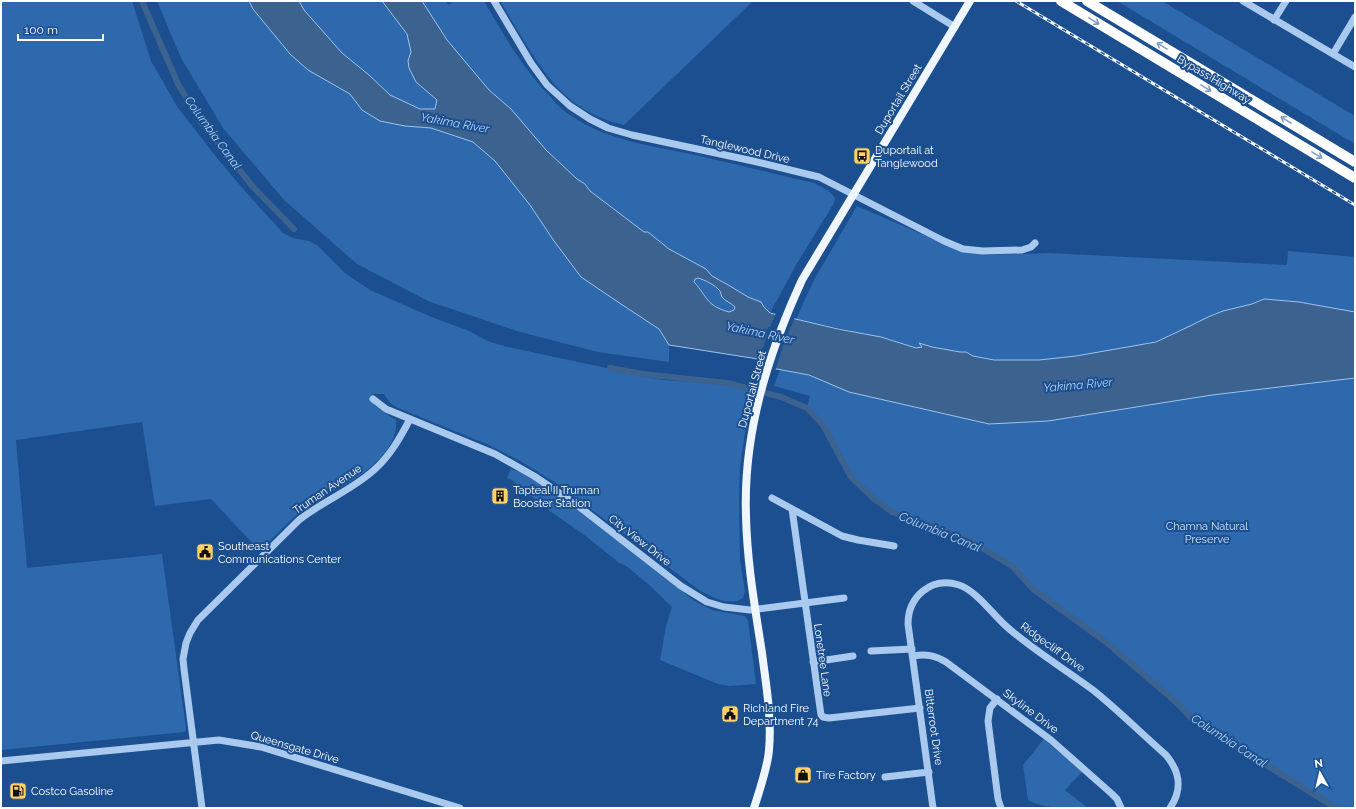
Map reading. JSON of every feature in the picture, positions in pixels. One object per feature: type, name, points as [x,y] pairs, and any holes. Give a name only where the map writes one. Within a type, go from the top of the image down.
[{"type":"highway","name":"Bypass Highway","points":[[1061,1],[1355,178]]},
{"type":"highway","name":"Bypass Highway","points":[[1087,1],[1355,162]]},
{"type":"main road","name":"Duportail Street","points":[[754,808],[769,752],[770,731],[768,697],[755,609],[748,546],[746,514],[747,468],[755,412],[765,373],[786,314],[802,280],[970,1]]},
{"type":"street","name":"Tanglewood Drive","points":[[494,1],[531,63],[547,85],[570,106],[590,119],[608,128],[632,135],[737,157],[822,179],[944,241],[963,248],[983,251],[1020,250],[1028,248],[1035,243]]},
{"type":"street","points":[[913,1],[955,26]]},
{"type":"street","points":[[1243,1],[1355,68]]},
{"type":"street","points":[[1274,20],[1286,1]]},
{"type":"street","points":[[1333,54],[1355,17]]},
{"type":"street","name":"City View Drive","points":[[373,398],[386,409],[495,454],[534,476],[577,505],[681,586],[699,598],[724,607],[745,610],[844,598]]},
{"type":"street","name":"Truman Avenue","points":[[202,808],[183,663],[186,643],[193,627],[203,614],[299,520],[320,505],[363,479],[380,465],[395,446],[410,419]]},
{"type":"street","points":[[772,498],[849,539],[894,546]]},
{"type":"street","name":"Lonetree Lane","points":[[792,509],[819,711],[823,717],[829,718],[920,708]]},
{"type":"street","name":"Ridgecliff Drive","points":[[913,652],[908,616],[915,599],[929,588],[943,583],[959,585],[966,588],[1010,630],[1092,690],[1166,755],[1175,767],[1178,780],[1177,794],[1170,808]]},
{"type":"street","name":"Skyline Drive","points":[[871,651],[913,652],[939,658],[997,699],[1061,748],[1112,794],[1117,799],[1121,808]]},
{"type":"street","name":"Bitterroot Drive","points":[[913,652],[933,808]]},
{"type":"street","points":[[812,662],[853,656]]},
{"type":"street","points":[[997,699],[990,708],[988,721],[998,799],[1001,808]]},
{"type":"street","name":"Queensgate Drive","points":[[1,761],[218,740],[260,747],[460,808]]},
{"type":"street","points":[[885,777],[928,772]]},
{"type":"green space","points":[[1,1],[132,1],[151,61],[178,108],[217,158],[283,233],[293,238],[309,241],[318,246],[345,273],[370,290],[434,318],[467,330],[490,342],[508,347],[611,369],[618,372],[663,380],[735,385],[751,389],[740,467],[740,560],[745,592],[743,598],[732,602],[721,600],[699,590],[556,483],[522,462],[489,445],[398,408],[390,403],[384,394],[373,394],[370,399],[375,406],[396,420],[392,441],[386,451],[360,476],[308,505],[260,551],[211,499],[155,506],[142,422],[16,440],[27,568],[162,554],[186,728],[185,732],[1,750]]},
{"type":"green space","points":[[157,1],[249,1],[253,9],[290,54],[308,70],[350,94],[362,110],[405,126],[431,128],[473,142],[495,161],[530,205],[554,241],[581,277],[659,329],[669,345],[669,362],[598,352],[520,332],[428,301],[357,264],[284,200],[223,128],[181,58]]},
{"type":"green space","points":[[299,1],[382,1],[407,34],[411,52],[408,61],[416,82],[437,100],[435,109],[420,109],[390,95],[369,75],[342,53],[304,10]]},
{"type":"green space","points":[[422,1],[445,1],[449,5],[453,1],[484,1],[521,62],[557,105],[579,121],[596,130],[633,142],[814,183],[829,191],[835,198],[834,203],[796,265],[770,313],[761,302],[748,297],[712,276],[706,269],[669,249],[648,232],[644,232],[590,191],[585,184],[577,179],[546,150],[511,109],[489,90],[447,40]]},
{"type":"green space","points":[[500,1],[753,1],[624,125],[590,113],[572,101],[561,91],[532,54]]},
{"type":"green space","points":[[1117,1],[1162,1],[1355,116],[1355,144]]},
{"type":"green space","points":[[857,206],[963,252],[992,255],[1048,253],[1287,265],[1288,251],[1355,257],[1355,312],[1299,302],[1264,299],[1252,304],[1223,311],[1156,342],[1076,356],[1039,360],[994,360],[973,356],[966,352],[932,347],[920,343],[923,347],[916,348],[890,339],[796,319],[814,280]]},
{"type":"green space","points":[[698,278],[707,281],[715,287],[723,298],[735,307],[735,310],[729,312],[711,303],[694,281]]},
{"type":"green space","name":"Chamna Natural Preserve","points":[[1355,365],[1355,808],[1336,808],[1193,720],[1177,703],[1107,643],[1033,589],[1011,566],[970,541],[892,512],[873,498],[851,477],[823,425],[807,408],[810,396],[774,386],[780,370],[808,375],[815,378]]},
{"type":"green space","points":[[511,469],[522,473],[550,490],[578,510],[673,583],[694,601],[712,610],[745,616],[748,621],[756,684],[729,686],[718,684],[660,660],[666,626],[672,607],[647,583],[626,566],[618,562],[587,537],[543,506],[512,480],[507,478]]},
{"type":"green space","points":[[1044,739],[1082,772],[1065,790],[1088,808],[1065,808],[1040,805],[1028,800],[1023,765]]},
{"type":"water","name":"Yakima River","points":[[249,1],[299,1],[304,10],[342,53],[369,75],[390,95],[420,109],[435,109],[437,100],[416,82],[409,68],[408,61],[411,52],[407,34],[382,1],[422,1],[447,40],[489,90],[511,109],[546,150],[577,179],[585,184],[590,191],[644,232],[648,232],[669,249],[706,269],[712,276],[748,297],[761,302],[770,313],[838,329],[881,337],[916,348],[922,347],[919,343],[932,347],[966,352],[973,356],[994,360],[1039,360],[1076,356],[1156,342],[1223,311],[1252,304],[1264,299],[1299,302],[1355,312],[1355,378],[1212,395],[1048,421],[989,424],[849,392],[809,375],[766,367],[758,359],[669,345],[659,329],[581,277],[554,241],[530,205],[495,161],[473,142],[431,128],[405,126],[380,121],[362,110],[350,94],[308,70],[290,54],[253,9]],"holes":[[[698,278],[710,283],[718,289],[723,298],[735,307],[734,310],[729,312],[711,303],[694,282],[695,279]]]},
{"type":"pier","points":[[776,313],[795,317],[788,334],[788,340],[785,340],[775,371],[765,369],[758,361],[768,333],[766,332],[768,327],[770,327]]},
{"type":"waterway","name":"Columbia Canal","points":[[142,1],[178,84],[201,122],[254,188],[294,229]]},
{"type":"waterway","name":"Columbia Canal","points":[[610,368],[643,374],[728,383],[781,397],[807,408],[823,425],[851,477],[873,498],[892,512],[970,541],[1012,566],[1033,589],[1107,643],[1177,703],[1193,720],[1336,808]]},
{"type":"railway","points":[[1016,1],[1355,205]]},
{"type":"place","name":"Duportail at Tanglewood","points":[[862,156]]},
{"type":"place","name":"Tapteal II Truman Booster Station","points":[[500,496]]},
{"type":"place","name":"Southeast Communications Center","points":[[205,552]]},
{"type":"place","name":"Richland Fire Department 74","points":[[730,714]]},
{"type":"place","name":"Tire Factory","points":[[803,775]]},
{"type":"place","name":"Costco Gasoline","points":[[18,791]]}]
